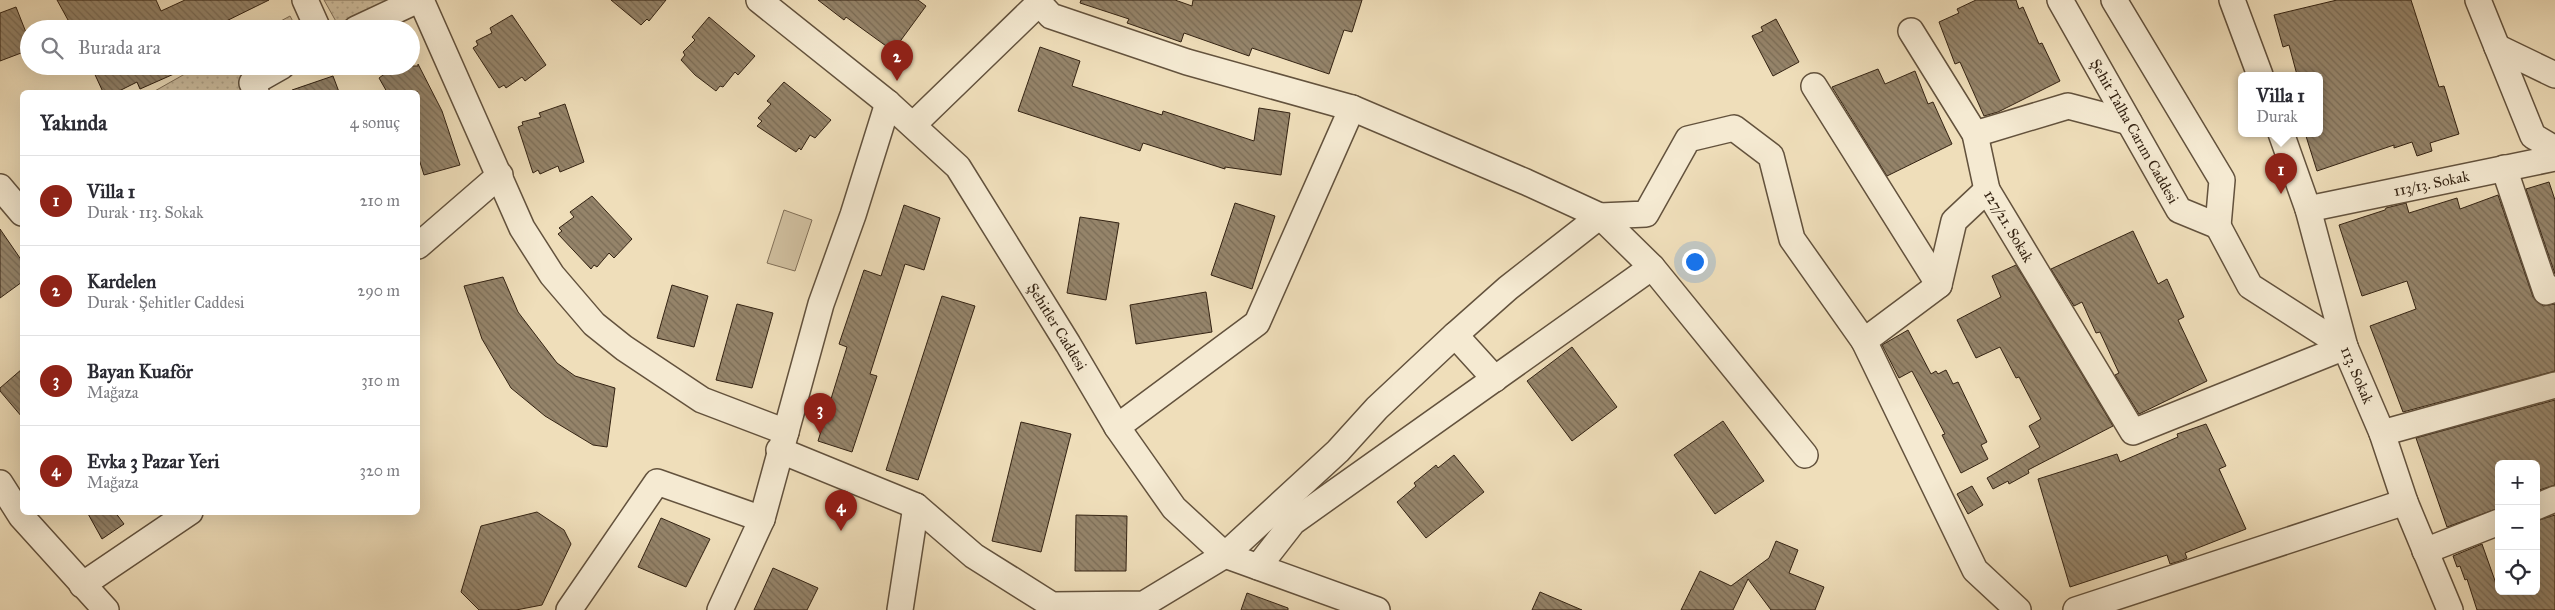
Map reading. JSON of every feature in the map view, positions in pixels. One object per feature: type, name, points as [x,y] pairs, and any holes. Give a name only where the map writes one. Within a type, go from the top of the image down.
[{"type":"street","points":[[305,0],[314,20]]},
{"type":"street","points":[[376,20],[420,0],[500,175],[522,228],[552,275],[594,324],[624,348],[702,400],[916,506],[974,556],[1052,605],[1144,604],[1224,555],[1338,451],[1377,408],[1508,288],[1600,216],[1646,214],[1688,139],[1734,128],[1771,156],[1792,239],[1864,341],[1975,570],[2018,610]]},
{"type":"street","name":"Şehitler Caddesi","points":[[759,0],[888,104],[958,167],[1117,427],[1174,508],[1224,555],[1376,610]]},
{"type":"street","name":"Şehit Talha Carım Caddesi","points":[[2060,0],[2179,210],[2218,226]]},
{"type":"street","points":[[2114,0],[2222,180],[2218,226],[2250,286],[2345,347]]},
{"type":"street","points":[[2232,0],[2259,72]]},
{"type":"street","points":[[2478,0],[2533,136],[2555,149]]},
{"type":"street","points":[[913,125],[1038,1],[1051,16],[1178,59],[1352,108],[1526,182],[1600,216],[1652,267],[1805,456]]},
{"type":"street","points":[[1911,30],[1975,134],[1988,190]]},
{"type":"street","points":[[2498,47],[2555,75]]},
{"type":"street","points":[[255,90],[252,83],[266,75]]},
{"type":"street","points":[[1814,86],[1939,286],[1864,341]]},
{"type":"street","points":[[720,610],[762,519],[821,304],[853,215],[888,104]]},
{"type":"street","points":[[1975,134],[2068,106],[2129,122]]},
{"type":"street","points":[[1117,427],[1258,323],[1352,108]]},
{"type":"street","name":"113. Sokak","points":[[2282,137],[2308,209],[2345,347],[2382,433],[2404,502],[2450,610]]},
{"type":"street","name":"113/13. Sokak","points":[[2308,209],[2555,158]]},
{"type":"street","points":[[2504,168],[2546,292],[2555,289]]},
{"type":"street","points":[[420,244],[500,175]]},
{"type":"street","points":[[0,187],[20,211]]},
{"type":"street","name":"127/21. Sokak","points":[[1939,286],[1954,221],[1988,190],[2133,432],[2345,347]]},
{"type":"street","points":[[1258,567],[1294,522],[1652,267]]},
{"type":"street","points":[[1455,335],[1495,379]]},
{"type":"street","points":[[2382,433],[2555,385]]},
{"type":"street","points":[[569,610],[657,482],[762,519]]},
{"type":"street","points":[[0,483],[20,514]]},
{"type":"street","points":[[2540,505],[2555,499]]},
{"type":"street","points":[[2076,610],[2404,502]]},
{"type":"street","points":[[900,610],[916,506]]},
{"type":"street","points":[[20,515],[106,610]]},
{"type":"street","points":[[82,585],[186,515]]},
{"type":"street","points":[[2425,551],[2495,524]]},
{"type":"shaded area","points":[[324,0],[389,0],[348,20],[335,20]]},
{"type":"shaded area","points":[[290,16],[292,20],[283,20]]},
{"type":"shaded area","points":[[183,75],[243,75],[241,76],[243,90],[157,90]]},
{"type":"shaded area","points":[[784,210],[812,220],[795,271],[767,263]]},
{"type":"building","points":[[57,0],[156,0],[161,11],[185,0],[269,0],[228,20],[68,20]]},
{"type":"building","points":[[611,0],[666,0],[649,21],[647,19],[641,25]]},
{"type":"building","points":[[818,0],[918,0],[926,6],[893,51],[846,17],[844,20]]},
{"type":"building","points":[[1081,0],[1175,0],[1192,6],[1193,0],[1362,0],[1352,32],[1344,30],[1329,74],[1252,48],[1249,56],[1184,33],[1181,42],[1127,23],[1129,19],[1080,3]]},
{"type":"building","points":[[1976,0],[2016,0],[2019,9],[2023,7],[2039,44],[2042,43],[2060,81],[1998,112],[1984,116],[1960,62],[1955,64],[1939,22],[1959,13],[1957,9]]},
{"type":"building","points":[[2337,0],[2411,0],[2439,87],[2444,86],[2459,134],[2430,143],[2432,151],[2417,156],[2412,142],[2394,148],[2394,145],[2317,171],[2306,137],[2323,137],[2323,72],[2296,72],[2289,45],[2283,47],[2274,15]]},
{"type":"building","points":[[16,7],[21,20],[20,53],[0,61],[0,13]]},
{"type":"building","points":[[512,15],[546,65],[525,81],[522,77],[506,88],[504,85],[499,88],[473,48],[478,45],[476,41],[492,33],[490,28]]},
{"type":"building","points":[[709,17],[755,56],[738,75],[735,72],[723,87],[720,86],[716,91],[695,75],[681,60],[685,55],[683,52],[695,40],[692,37]]},
{"type":"building","points":[[1776,19],[1799,62],[1773,76],[1752,36],[1763,31],[1761,27]]},
{"type":"building","points":[[1040,47],[1080,61],[1072,86],[1162,115],[1163,111],[1254,141],[1259,108],[1290,113],[1281,175],[1225,167],[1225,169],[1143,143],[1140,151],[1018,111]]},
{"type":"building","points":[[420,68],[442,111],[460,165],[424,175],[420,162],[420,90],[386,90],[379,78],[383,75],[420,75]]},
{"type":"building","points":[[1878,69],[1885,84],[1915,71],[1928,104],[1933,102],[1952,144],[1887,176],[1832,87]]},
{"type":"building","points":[[95,75],[172,75],[140,89],[137,82],[121,90],[102,90]]},
{"type":"building","points":[[333,76],[338,90],[292,90]]},
{"type":"building","points":[[784,82],[831,120],[815,138],[810,135],[801,150],[799,148],[796,152],[757,126],[762,121],[758,118],[771,104],[767,101]]},
{"type":"building","points":[[565,104],[584,162],[560,172],[558,166],[540,174],[538,170],[533,173],[518,127],[523,125],[522,122],[541,117],[539,113]]},
{"type":"building","points":[[2549,182],[2555,200],[2555,274],[2526,189]]},
{"type":"building","points":[[2498,195],[2533,297],[2543,306],[2555,304],[2555,371],[2403,412],[2370,326],[2416,309],[2407,281],[2362,296],[2339,225],[2406,203],[2409,213],[2457,198],[2460,209]]},
{"type":"building","points":[[592,196],[632,239],[614,258],[609,253],[597,267],[594,265],[591,269],[558,234],[562,231],[559,228],[574,217],[570,212]]},
{"type":"building","points":[[1235,203],[1275,216],[1252,289],[1211,275]]},
{"type":"building","points":[[904,205],[940,218],[924,270],[905,264],[870,374],[877,376],[852,452],[818,441],[847,347],[839,344],[864,270],[881,276]]},
{"type":"building","points":[[1080,217],[1119,223],[1106,300],[1067,293]]},
{"type":"building","points":[[0,229],[20,258],[20,283],[0,298]]},
{"type":"building","points":[[2133,231],[2158,284],[2167,279],[2184,317],[2178,320],[2207,381],[2139,414],[2115,375],[2119,373],[2100,332],[2096,333],[2082,302],[2074,306],[2051,269]]},
{"type":"building","points":[[2016,265],[2113,426],[2028,470],[2029,473],[2009,484],[2008,481],[1993,489],[1987,478],[2040,447],[2029,426],[2041,419],[2019,377],[2016,378],[2000,347],[1976,358],[1957,320],[2001,297],[1992,276]]},
{"type":"building","points":[[503,277],[518,312],[557,363],[575,376],[615,388],[607,447],[593,445],[545,416],[511,388],[482,339],[464,286]]},
{"type":"building","points":[[672,285],[708,296],[694,347],[657,338]]},
{"type":"building","points":[[1206,292],[1212,332],[1136,344],[1130,305]]},
{"type":"building","points":[[942,296],[975,306],[918,480],[886,470]]},
{"type":"building","points":[[737,304],[773,313],[752,388],[716,380]]},
{"type":"building","points":[[1908,330],[1931,374],[1936,371],[1938,374],[1946,370],[1953,384],[1958,382],[1987,442],[1981,445],[1988,459],[1961,473],[1942,435],[1945,434],[1912,371],[1899,378],[1882,345]]},
{"type":"building","points":[[1572,347],[1617,407],[1572,441],[1527,381]]},
{"type":"building","points":[[20,371],[20,415],[0,391],[0,388]]},
{"type":"building","points":[[2555,400],[2555,485],[2540,490],[2540,460],[2495,460],[2495,509],[2447,527],[2416,438]]},
{"type":"building","points":[[1723,421],[1764,481],[1715,514],[1674,455]]},
{"type":"building","points":[[1021,422],[1071,434],[1041,552],[992,541]]},
{"type":"building","points":[[2206,424],[2226,466],[2219,469],[2246,529],[2185,553],[2187,558],[2180,561],[2170,564],[2167,555],[2070,587],[2038,479],[2117,454],[2120,462],[2178,437],[2177,434]]},
{"type":"building","points":[[1454,455],[1484,492],[1426,538],[1397,502],[1416,486],[1414,483],[1436,465],[1438,468]]},
{"type":"building","points":[[1972,486],[1983,505],[1968,514],[1957,494]]},
{"type":"building","points":[[537,512],[564,530],[571,544],[542,605],[516,610],[479,610],[461,592],[481,526]]},
{"type":"building","points":[[89,515],[117,515],[124,524],[102,539]]},
{"type":"building","points":[[1076,515],[1127,516],[1126,571],[1075,571]]},
{"type":"building","points":[[2555,515],[2555,610],[2477,610],[2467,579],[2465,580],[2460,566],[2457,567],[2453,556],[2482,544],[2495,581],[2495,595],[2540,595],[2540,520]]},
{"type":"building","points":[[661,518],[710,539],[686,587],[638,567]]},
{"type":"building","points":[[1776,541],[1798,550],[1789,573],[1824,587],[1815,610],[1771,610],[1748,579],[1733,610],[1681,610],[1700,571],[1731,586],[1769,558]]},
{"type":"building","points":[[773,568],[818,588],[807,610],[754,610]]},
{"type":"building","points":[[1540,592],[1582,610],[1532,610]]},
{"type":"building","points":[[1247,593],[1288,608],[1288,610],[1241,610]]},
{"type":"place","name":"Kardelen","points":[[897,81]]},
{"type":"place","name":"Villa 1","points":[[2281,194]]},
{"type":"place","name":"Bayan Kuaför","points":[[820,434]]},
{"type":"place","name":"Evka 3 Pazar Yeri","points":[[841,531]]}]
